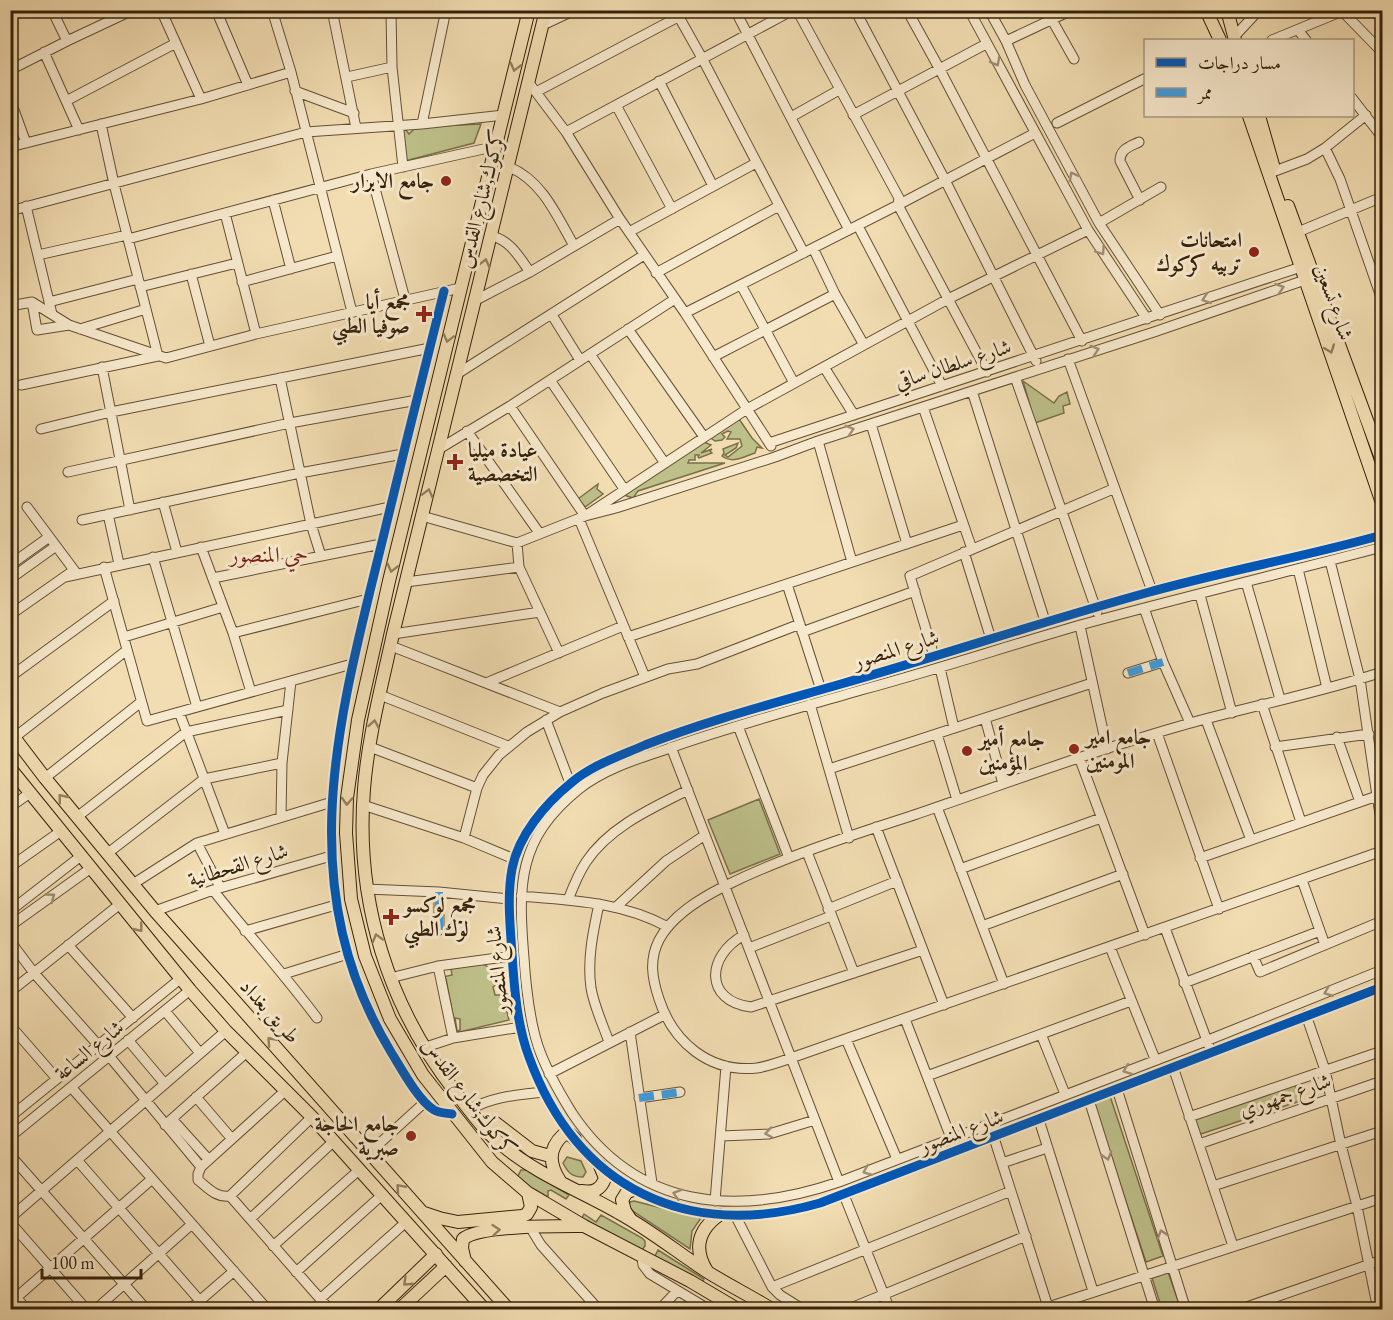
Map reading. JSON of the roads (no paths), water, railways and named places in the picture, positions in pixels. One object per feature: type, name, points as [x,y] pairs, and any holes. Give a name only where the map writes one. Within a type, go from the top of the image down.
[{"type":"main road","name":"كركوك,شارع القدس","points":[[546,10],[532,87],[508,167],[383,680],[370,747],[363,805],[363,858],[366,889],[373,922],[390,978],[405,1013],[423,1048],[480,1123],[509,1151],[632,1221],[708,1272],[773,1310]]},
{"type":"main road","points":[[1206,10],[1219,39]]},
{"type":"main road","points":[[1213,10],[1213,24]]},
{"type":"main road","points":[[1227,10],[1234,39]]},
{"type":"main road","name":"كركوك,شارع القدس","points":[[526,11],[497,146],[391,570],[356,731],[347,798],[348,868],[357,929],[390,1020],[423,1075],[492,1162],[528,1193],[739,1310]]},
{"type":"main road","name":"شارع تسعين","points":[[1259,117],[1275,171],[1382,457]]},
{"type":"main road","name":"شارع تسعين","points":[[1259,117],[1303,274],[1383,503]]},
{"type":"main road","points":[[488,181],[504,184]]},
{"type":"main road","points":[[368,677],[383,680]]},
{"type":"main road","name":"طريق بغداد","points":[[13,734],[45,778],[155,911],[509,1310]]},
{"type":"main road","name":"طريق بغداد","points":[[10,768],[180,979],[247,1052],[312,1117],[485,1310]]},
{"type":"main road","points":[[390,1020],[405,1013]]},
{"type":"main road","points":[[480,1123],[487,1120],[493,1121],[529,1150],[550,1156]]},
{"type":"main road","points":[[561,1182],[553,1169],[550,1156],[562,1136],[570,1134],[575,1139]]},
{"type":"main road","points":[[577,1190],[592,1192],[601,1186],[604,1178],[600,1166]]},
{"type":"main road","points":[[632,1221],[625,1211],[622,1200],[627,1192],[633,1190]]},
{"type":"main road","points":[[420,1211],[458,1222],[522,1216],[527,1214],[531,1208],[528,1193]]},
{"type":"main road","points":[[708,1272],[700,1258],[698,1244],[705,1227],[719,1215]]},
{"type":"main road","points":[[466,1262],[462,1243],[466,1236],[476,1232],[531,1227],[584,1226]]},
{"type":"main road","points":[[642,1258],[656,1252],[657,1243],[653,1235]]},
{"type":"main road","points":[[378,1310],[436,1254]]},
{"type":"main road","points":[[399,1310],[446,1266]]},
{"type":"street","points":[[52,10],[67,41]]},
{"type":"street","points":[[10,69],[67,41],[112,15],[134,10]]},
{"type":"street","points":[[161,10],[201,99]]},
{"type":"street","points":[[216,10],[248,85]]},
{"type":"street","points":[[272,10],[291,72],[352,312]]},
{"type":"street","points":[[332,10],[356,128]]},
{"type":"street","points":[[391,10],[392,67],[403,167]]},
{"type":"street","points":[[422,124],[446,10]]},
{"type":"street","points":[[543,25],[575,10]]},
{"type":"street","points":[[735,10],[791,117],[908,321],[942,386]]},
{"type":"street","points":[[566,132],[795,10],[899,198],[898,206],[987,372]]},
{"type":"street","points":[[855,10],[945,180],[1040,368]]},
{"type":"street","points":[[907,10],[1082,341]]},
{"type":"street","points":[[969,10],[1088,230],[1147,319]]},
{"type":"street","points":[[989,10],[1006,41],[1025,85],[1099,223],[1160,315]]},
{"type":"street","points":[[1006,41],[1072,10]]},
{"type":"street","points":[[1234,39],[1259,10]]},
{"type":"street","points":[[1275,39],[1343,11],[1383,52]]},
{"type":"street","points":[[775,457],[770,443],[685,313],[620,219],[566,132],[532,87],[676,14],[702,58],[779,206],[809,251],[864,345]]},
{"type":"street","points":[[1052,20],[1074,59]]},
{"type":"street","points":[[1298,30],[1305,39]]},
{"type":"street","points":[[66,101],[176,43]]},
{"type":"street","points":[[853,115],[986,44]]},
{"type":"street","points":[[44,52],[79,130]]},
{"type":"street","points":[[347,77],[392,67]]},
{"type":"street","points":[[10,147],[24,139],[79,130],[201,99],[291,72]]},
{"type":"street","points":[[1057,123],[1144,79]]},
{"type":"street","points":[[659,81],[713,186]]},
{"type":"street","points":[[791,117],[839,90]]},
{"type":"street","points":[[296,91],[354,113]]},
{"type":"street","points":[[10,99],[24,139]]},
{"type":"street","points":[[1354,100],[1383,137]]},
{"type":"street","points":[[616,105],[672,209]]},
{"type":"street","points":[[10,211],[306,132],[399,126],[504,115]]},
{"type":"street","points":[[1275,171],[1307,159],[1325,148],[1366,115]]},
{"type":"street","points":[[101,124],[158,356]]},
{"type":"street","points":[[10,132],[24,139]]},
{"type":"street","points":[[685,313],[898,206],[1035,133]]},
{"type":"street","points":[[1139,142],[1125,148],[1120,161],[1140,200]]},
{"type":"street","points":[[38,255],[127,237],[371,174],[497,146]]},
{"type":"street","points":[[1325,148],[1340,179],[1383,300]]},
{"type":"street","points":[[629,232],[756,163]]},
{"type":"street","points":[[508,167],[523,174],[536,185],[574,246]]},
{"type":"street","points":[[371,174],[405,299]]},
{"type":"street","points":[[1099,223],[1161,187]]},
{"type":"street","points":[[1298,232],[1382,199]]},
{"type":"street","points":[[273,200],[291,268]]},
{"type":"street","points":[[26,206],[52,314]]},
{"type":"street","points":[[656,273],[779,206]]},
{"type":"street","points":[[225,213],[256,334]]},
{"type":"street","points":[[476,300],[530,272],[620,219]]},
{"type":"street","points":[[582,518],[747,409],[948,299],[1088,230]]},
{"type":"street","points":[[492,236],[511,247],[530,272]]},
{"type":"street","points":[[457,374],[644,255]]},
{"type":"street","points":[[242,282],[337,256]]},
{"type":"street","points":[[49,302],[237,263]]},
{"type":"street","points":[[190,274],[210,346]]},
{"type":"street","points":[[422,516],[517,543],[582,518],[775,457],[1068,359],[1303,274]]},
{"type":"street","name":"شارع سلطان ساقي","points":[[770,443],[1147,319],[1303,274]]},
{"type":"street","points":[[741,285],[794,383]]},
{"type":"street","points":[[10,306],[32,302],[69,325],[166,358],[256,334],[460,288]]},
{"type":"street","points":[[444,291],[352,664],[335,770],[331,856],[336,905],[348,954],[360,989],[379,1031],[425,1102],[436,1111],[452,1114]]},
{"type":"street","points":[[713,357],[835,294]]},
{"type":"street","points":[[439,449],[675,299]]},
{"type":"street","points":[[32,302],[37,330],[69,325]]},
{"type":"street","points":[[80,328],[146,309]]},
{"type":"street","points":[[552,315],[580,360]]},
{"type":"street","points":[[628,329],[704,437]]},
{"type":"street","points":[[40,429],[111,412],[430,348]]},
{"type":"street","points":[[591,354],[664,462]]},
{"type":"street","points":[[21,385],[158,356]]},
{"type":"street","points":[[1068,359],[1113,489],[1152,591]]},
{"type":"street","points":[[102,367],[130,510]]},
{"type":"street","points":[[824,367],[854,415]]},
{"type":"street","points":[[1015,376],[1100,620]]},
{"type":"street","points":[[280,378],[311,524],[321,556]]},
{"type":"street","points":[[550,380],[624,489]]},
{"type":"street","points":[[972,391],[1045,621]]},
{"type":"street","points":[[68,472],[290,423],[417,400]]},
{"type":"street","points":[[510,406],[582,518],[645,677]]},
{"type":"street","points":[[923,407],[963,525],[991,639]]},
{"type":"street","points":[[871,424],[907,544]]},
{"type":"street","points":[[467,431],[540,534]]},
{"type":"street","points":[[818,441],[852,562]]},
{"type":"street","points":[[82,520],[300,473],[403,454]]},
{"type":"street","points":[[934,656],[910,576],[1113,489]]},
{"type":"street","points":[[164,502],[177,552]]},
{"type":"street","points":[[27,507],[76,572]]},
{"type":"street","points":[[10,615],[65,577],[76,572],[390,507]]},
{"type":"street","points":[[108,514],[119,564]]},
{"type":"street","points":[[628,637],[963,525]]},
{"type":"street","name":"شارع المنصور","points":[[1383,535],[1152,591],[1045,621],[859,679],[700,724],[663,738],[597,767],[570,783],[542,812],[514,859],[509,899],[514,980],[528,1054],[544,1092],[575,1139],[600,1166],[633,1190],[677,1208],[719,1215],[788,1212],[844,1195],[1383,987]]},
{"type":"street","points":[[10,565],[50,537]]},
{"type":"street","points":[[517,543],[519,567],[559,653]]},
{"type":"street","points":[[213,578],[381,544]]},
{"type":"street","points":[[10,579],[56,546]]},
{"type":"street","points":[[201,547],[233,633],[251,692]]},
{"type":"street","name":"شارع المنصور","points":[[1383,547],[1100,620],[706,734],[598,776],[566,800],[552,815],[530,848],[524,863],[521,896],[525,976],[531,1019],[538,1047],[562,1097],[591,1137],[633,1174],[682,1196],[715,1201],[750,1202],[791,1197],[839,1182],[1206,1041],[1383,970]]},
{"type":"street","points":[[153,557],[196,707]]},
{"type":"street","points":[[1330,561],[1360,679],[1383,825]]},
{"type":"street","points":[[104,567],[147,721],[352,664]]},
{"type":"street","points":[[406,582],[519,567]]},
{"type":"street","points":[[1298,569],[1327,687]]},
{"type":"street","points":[[1246,582],[1280,699]]},
{"type":"street","points":[[787,584],[820,690]]},
{"type":"street","points":[[464,838],[477,788],[487,770],[508,746],[560,712],[674,667],[697,664],[915,591]]},
{"type":"street","points":[[1200,595],[1232,713]]},
{"type":"street","points":[[233,633],[368,599]]},
{"type":"street","points":[[10,678],[114,601]]},
{"type":"street","points":[[124,637],[223,607]]},
{"type":"street","points":[[1144,608],[1163,662],[1190,723]]},
{"type":"street","points":[[392,640],[540,612]]},
{"type":"street","points":[[486,683],[623,626]]},
{"type":"street","points":[[1080,626],[1107,749]]},
{"type":"street","points":[[392,640],[486,683],[560,712]]},
{"type":"street","points":[[13,734],[127,650]]},
{"type":"street","points":[[1128,673],[1163,662]]},
{"type":"street","points":[[940,668],[954,728]]},
{"type":"street","points":[[1383,672],[1190,723],[1079,757],[789,858],[725,886],[687,909],[668,927],[656,948],[652,968],[664,1015],[675,1033],[687,1046],[726,1066],[761,1067],[1383,851]]},
{"type":"street","points":[[859,679],[862,690]]},
{"type":"street","points":[[281,816],[282,763],[291,681]]},
{"type":"street","points":[[829,769],[1092,683]]},
{"type":"street","points":[[380,695],[508,746]]},
{"type":"street","points":[[45,778],[141,702]]},
{"type":"street","points":[[810,704],[849,837]]},
{"type":"street","points":[[1262,704],[1300,822]]},
{"type":"street","points":[[77,817],[186,732],[288,710]]},
{"type":"street","points":[[179,712],[225,834]]},
{"type":"street","points":[[985,718],[1003,784]]},
{"type":"street","points":[[546,720],[570,783]]},
{"type":"street","points":[[1206,720],[1251,840]]},
{"type":"street","points":[[738,726],[789,858]]},
{"type":"street","points":[[1157,733],[1219,909]]},
{"type":"street","points":[[937,734],[957,800]]},
{"type":"street","points":[[1275,747],[1368,734]]},
{"type":"street","points":[[1337,737],[1360,802]]},
{"type":"street","points":[[370,747],[477,788]]},
{"type":"street","points":[[672,747],[839,1182]]},
{"type":"street","points":[[1079,757],[1145,935]]},
{"type":"street","points":[[108,853],[204,779],[282,763]]},
{"type":"street","points":[[568,900],[584,864],[607,838],[652,808],[688,790]]},
{"type":"street","points":[[10,807],[30,793]]},
{"type":"street","points":[[1200,858],[1377,796]]},
{"type":"street","points":[[133,884],[197,843],[332,802]]},
{"type":"street","points":[[363,805],[464,838],[514,859]]},
{"type":"street","points":[[937,807],[1004,984]]},
{"type":"street","points":[[960,869],[1101,818]]},
{"type":"street","points":[[876,827],[944,1005]]},
{"type":"street","points":[[10,867],[61,831]]},
{"type":"street","points":[[616,907],[666,861],[705,835]]},
{"type":"street","points":[[197,843],[216,888],[245,931],[284,974],[317,1018]]},
{"type":"street","points":[[807,852],[854,973]]},
{"type":"street","points":[[10,911],[81,856]]},
{"type":"street","name":"شارع القحطانية","points":[[155,911],[216,888],[331,856]]},
{"type":"street","points":[[69,866],[75,867],[78,871],[76,878]]},
{"type":"street","points":[[10,926],[91,868]]},
{"type":"street","points":[[982,926],[1123,874]]},
{"type":"street","points":[[749,948],[830,913],[897,880]]},
{"type":"street","points":[[1302,880],[1325,945]]},
{"type":"street","points":[[366,889],[439,892],[509,899]]},
{"type":"street","points":[[439,892],[439,930]]},
{"type":"street","points":[[521,896],[616,907],[637,913],[668,927]]},
{"type":"street","points":[[10,992],[120,904]]},
{"type":"street","points":[[599,904],[592,938],[590,972],[592,990],[609,1042]]},
{"type":"street","points":[[245,931],[336,905]]},
{"type":"street","points":[[1253,956],[1260,972],[1383,921]]},
{"type":"street","points":[[1165,928],[1211,1052]]},
{"type":"street","points":[[1184,983],[1320,931]]},
{"type":"street","points":[[744,935],[727,946],[718,960],[715,971],[719,987],[728,999],[742,1006],[759,1006],[923,950]]},
{"type":"street","points":[[10,941],[34,973],[99,1046]]},
{"type":"street","points":[[68,945],[133,1018]]},
{"type":"street","points":[[1110,947],[1155,1059]]},
{"type":"street","points":[[284,974],[348,954]]},
{"type":"street","points":[[390,978],[438,966],[512,956]]},
{"type":"street","points":[[438,966],[453,1038]]},
{"type":"street","points":[[514,980],[525,976]]},
{"type":"street","name":"شارع الساعة","points":[[10,1117],[180,979]]},
{"type":"street","name":"شارع الساعة","points":[[10,1137],[190,990]]},
{"type":"street","points":[[165,991],[174,1002]]},
{"type":"street","points":[[927,1076],[1131,1001]]},
{"type":"street","points":[[165,1011],[200,1053]]},
{"type":"street","points":[[549,1074],[664,1015]]},
{"type":"street","points":[[1306,1015],[1325,1070],[1357,1206],[1378,1310]]},
{"type":"street","points":[[905,1018],[951,1138]]},
{"type":"street","points":[[10,1025],[57,1079]]},
{"type":"street","points":[[423,1048],[453,1038],[521,1026]]},
{"type":"street","points":[[10,1218],[226,1030]]},
{"type":"street","points":[[630,1032],[652,1183]]},
{"type":"street","points":[[1041,1034],[1065,1094]]},
{"type":"street","points":[[846,1039],[897,1159]]},
{"type":"street","points":[[128,1040],[165,1084]]},
{"type":"street","points":[[1189,1117],[1383,1051]]},
{"type":"street","points":[[169,1122],[247,1052]]},
{"type":"street","points":[[110,1056],[145,1101],[208,1160]]},
{"type":"street","points":[[715,1201],[726,1066]]},
{"type":"street","points":[[1173,1067],[1233,1246]]},
{"type":"street","name":"شارع جمهوري","points":[[1199,1144],[1383,1081]]},
{"type":"street","points":[[71,1087],[268,1310]]},
{"type":"street","points":[[1117,1089],[1186,1310]]},
{"type":"street","points":[[285,1091],[201,1167],[198,1180],[213,1193],[230,1197],[312,1117]]},
{"type":"street","points":[[469,1110],[484,1101],[505,1096],[544,1092]]},
{"type":"street","points":[[639,1098],[680,1092]]},
{"type":"street","points":[[196,1097],[232,1139]]},
{"type":"street","points":[[1089,1100],[1155,1310]]},
{"type":"street","points":[[369,1153],[425,1102]]},
{"type":"street","points":[[24,1106],[33,1118]]},
{"type":"street","points":[[721,1136],[769,1134],[815,1120]]},
{"type":"street","points":[[1039,1120],[1094,1292]]},
{"type":"street","points":[[169,1122],[201,1167]]},
{"type":"street","points":[[1213,1186],[1383,1131]]},
{"type":"street","points":[[994,1138],[1026,1236],[1043,1308],[1383,1198]]},
{"type":"street","points":[[250,1219],[334,1141]]},
{"type":"street","points":[[932,1146],[938,1159]]},
{"type":"street","points":[[1002,1163],[1047,1148]]},
{"type":"street","points":[[10,1155],[147,1310]]},
{"type":"street","points":[[76,1160],[208,1310]]},
{"type":"street","points":[[273,1246],[359,1170]]},
{"type":"street","points":[[27,1310],[13,1297],[51,1268],[152,1179]]},
{"type":"street","points":[[772,1287],[1011,1191]]},
{"type":"street","points":[[296,1272],[382,1195]]},
{"type":"street","points":[[844,1195],[890,1310]]},
{"type":"street","points":[[230,1197],[330,1310]]},
{"type":"street","points":[[735,1215],[772,1287],[780,1295],[804,1310]]},
{"type":"street","points":[[10,1222],[87,1310]]},
{"type":"street","points":[[320,1299],[406,1222]]},
{"type":"street","points":[[95,1310],[192,1224]]},
{"type":"street","points":[[531,1227],[541,1245],[599,1310]]},
{"type":"street","points":[[846,1310],[1026,1236]]},
{"type":"street","points":[[642,1258],[647,1272],[710,1310]]},
{"type":"street","points":[[1238,1310],[1383,1260]]},
{"type":"street","points":[[189,1310],[234,1271]]},
{"type":"street","points":[[659,1310],[677,1291]]},
{"type":"place","name":"جامع الابرار","points":[[446,181]]},
{"type":"place","name":"امتحانات تربيه كركوك","points":[[1254,252]]},
{"type":"place","name":"مجمع أيا صوفيا الطبي","points":[[424,314]]},
{"type":"place","name":"عيادة ميليا التخصصية","points":[[455,462]]},
{"type":"place","name":"جامع امير المومنين","points":[[1074,749]]},
{"type":"place","name":"جامع أمير المؤمنين","points":[[967,751]]},
{"type":"place","name":"مجمع لوكسو لوك الطبي","points":[[391,917]]},
{"type":"place","name":"جامع الحاجة صبرية","points":[[411,1136]]},
{"type":"district","name":"حي المنصور","points":[[269,554]]}]
